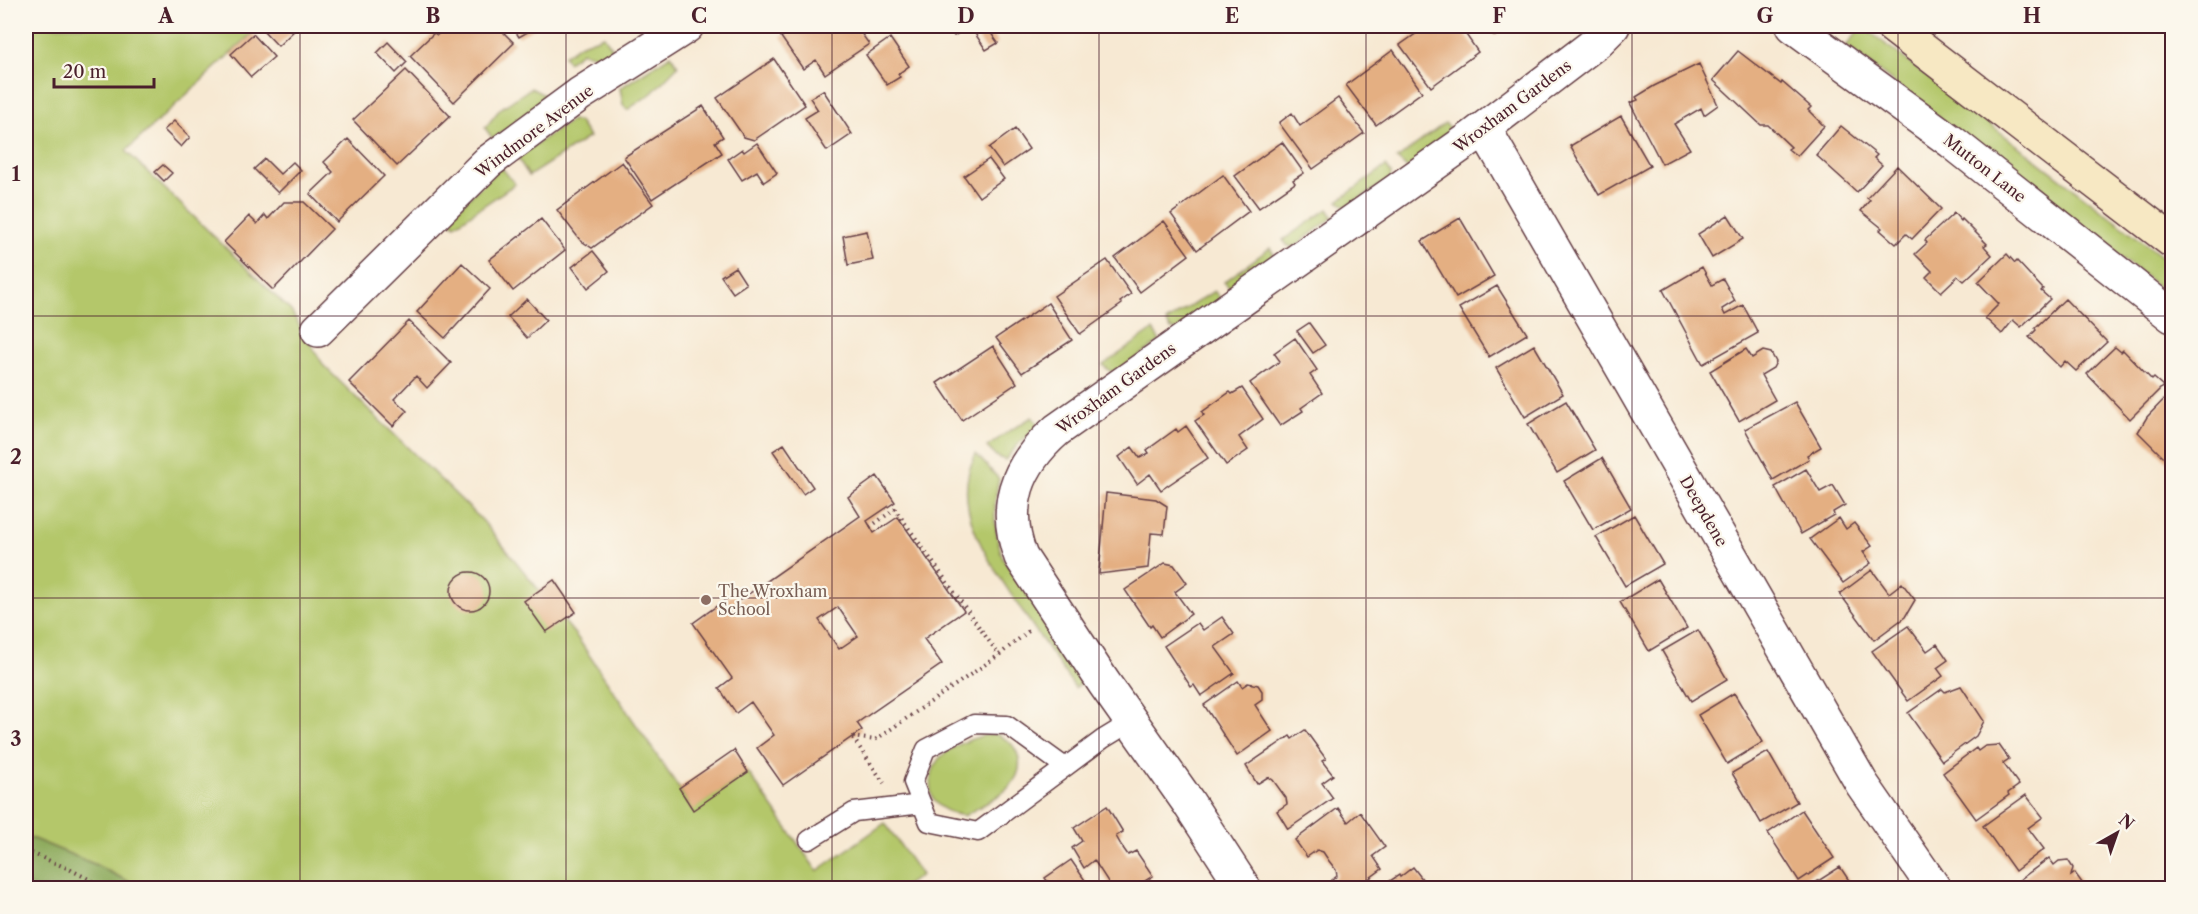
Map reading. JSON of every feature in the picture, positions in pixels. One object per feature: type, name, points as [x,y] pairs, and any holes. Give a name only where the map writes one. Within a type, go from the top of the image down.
[{"type":"main road","points":[[1892,26],[2172,241]]},
{"type":"street","name":"Windmore Avenue","points":[[318,330],[488,162],[580,94],[687,26]]},
{"type":"street","name":"Wroxham Gardens","points":[[1244,888],[1021,557],[1013,538],[1011,513],[1018,482],[1029,460],[1057,430],[1484,128],[1597,42],[1613,26]]},
{"type":"street","name":"Mutton Lane","points":[[1793,26],[1952,142],[2172,316]]},
{"type":"street","name":"Deepdene","points":[[1484,128],[1862,784],[1934,888]]},
{"type":"lane","points":[[1065,767],[1007,725],[974,724],[926,749],[913,782],[929,822],[978,832],[1103,739],[1131,722]]},
{"type":"lane","points":[[809,840],[854,812],[922,804]]},
{"type":"path","points":[[870,527],[895,509],[999,655]]},
{"type":"path","points":[[900,807],[852,737],[875,740],[999,655],[1030,629]]},
{"type":"path","points":[[26,851],[106,888]]},
{"type":"green space","points":[[26,26],[260,26],[126,151],[291,311],[324,366],[483,521],[577,637],[693,809],[748,772],[817,871],[885,823],[921,875],[902,888],[141,888],[94,864],[26,836]]},
{"type":"green space","points":[[1862,26],[2172,264],[2172,297],[1846,46]]},
{"type":"green space","points":[[604,36],[619,58],[613,61],[582,52],[568,62],[564,56],[579,45]]},
{"type":"green space","points":[[671,55],[678,66],[652,93],[627,110],[623,105],[620,88]]},
{"type":"green space","points":[[531,88],[550,98],[493,139],[485,128],[500,109]]},
{"type":"green space","points":[[572,120],[579,122],[589,137],[529,176],[517,157]]},
{"type":"green space","points":[[1445,123],[1456,133],[1407,168],[1397,159]]},
{"type":"green space","points":[[1386,166],[1391,173],[1390,180],[1346,207],[1338,201]]},
{"type":"green space","points":[[501,167],[515,184],[455,225],[448,218]]},
{"type":"green space","points":[[1328,209],[1333,217],[1294,247],[1288,246],[1283,240]]},
{"type":"green space","points":[[1270,248],[1275,256],[1233,291],[1224,282]]},
{"type":"green space","points":[[1214,291],[1222,300],[1178,330],[1171,329],[1166,322]]},
{"type":"green space","points":[[1153,330],[1160,341],[1115,373],[1103,365]]},
{"type":"green space","points":[[1032,417],[1040,426],[1020,442],[1005,460],[996,456],[987,447],[1009,431]]},
{"type":"green space","points":[[976,454],[999,479],[995,500],[995,519],[1003,559],[1086,680],[1075,688],[999,576],[977,537],[970,516],[967,495],[968,474]]},
{"type":"green space","points":[[995,734],[1009,742],[1018,755],[1017,776],[1011,785],[964,816],[943,809],[934,800],[930,788],[932,773],[938,760],[961,744],[975,738]]},
{"type":"green space","points":[[26,836],[94,864],[141,888],[35,888],[26,885]]},
{"type":"building","points":[[268,26],[299,26],[278,46],[263,30]]},
{"type":"building","points":[[447,26],[497,26],[514,43],[454,102],[410,56],[434,33],[437,35]]},
{"type":"building","points":[[512,26],[538,26],[519,37]]},
{"type":"building","points":[[799,26],[856,26],[869,44],[825,74],[816,60],[803,69],[781,37]]},
{"type":"building","points":[[947,26],[970,26],[954,36]]},
{"type":"building","points":[[970,26],[986,26],[998,43],[986,50]]},
{"type":"building","points":[[1427,26],[1460,26],[1478,52],[1431,87],[1400,45]]},
{"type":"building","points":[[1483,26],[1506,26],[1495,36]]},
{"type":"building","points":[[253,34],[274,57],[251,77],[231,54]]},
{"type":"building","points":[[890,38],[909,66],[898,74],[900,77],[887,85],[866,55]]},
{"type":"building","points":[[388,42],[407,62],[396,73],[377,53]]},
{"type":"building","points":[[1393,50],[1422,92],[1376,125],[1346,85]]},
{"type":"building","points":[[1738,51],[1781,84],[1782,82],[1811,107],[1808,110],[1824,126],[1797,156],[1768,125],[1761,125],[1713,80]]},
{"type":"building","points":[[774,59],[805,105],[754,140],[744,137],[717,98]]},
{"type":"building","points":[[1699,64],[1718,105],[1704,115],[1701,108],[1674,124],[1690,149],[1662,164],[1630,103],[1638,100],[1636,97],[1654,86]]},
{"type":"building","points":[[406,70],[450,116],[397,166],[353,120]]},
{"type":"building","points":[[823,90],[852,134],[827,151],[805,118],[818,110],[810,98]]},
{"type":"building","points":[[1338,98],[1364,133],[1313,169],[1279,123],[1292,113],[1300,126]]},
{"type":"building","points":[[703,106],[723,137],[715,142],[722,153],[652,199],[624,157]]},
{"type":"building","points":[[1621,116],[1650,166],[1599,195],[1570,146]]},
{"type":"building","points":[[174,121],[190,137],[181,147],[164,130]]},
{"type":"building","points":[[1841,126],[1877,155],[1874,158],[1882,165],[1857,192],[1816,155]]},
{"type":"building","points":[[1015,129],[1029,149],[1003,167],[989,148]]},
{"type":"building","points":[[348,139],[384,176],[337,222],[310,194],[333,172],[324,162]]},
{"type":"building","points":[[1282,142],[1304,173],[1293,180],[1295,183],[1259,208],[1235,176]]},
{"type":"building","points":[[757,143],[777,173],[764,182],[757,171],[742,180],[728,159],[742,149],[744,152]]},
{"type":"building","points":[[265,159],[280,174],[293,162],[301,170],[278,193],[254,169]]},
{"type":"building","points":[[989,159],[1004,179],[979,197],[964,176]]},
{"type":"building","points":[[622,162],[653,204],[592,248],[580,240],[557,210]]},
{"type":"building","points":[[163,165],[172,173],[164,181],[155,172]]},
{"type":"building","points":[[1897,166],[1941,209],[1912,239],[1906,234],[1896,244],[1880,230],[1882,228],[1861,211],[1870,200],[1867,198]]},
{"type":"building","points":[[1223,175],[1249,211],[1197,250],[1171,214]]},
{"type":"building","points":[[284,202],[304,202],[332,229],[273,290],[224,242],[249,216],[257,224],[265,215],[268,219]]},
{"type":"building","points":[[1954,213],[1987,244],[1984,246],[1992,255],[1964,281],[1958,276],[1941,292],[1926,277],[1932,271],[1915,254],[1927,243],[1925,240]]},
{"type":"building","points":[[1728,215],[1743,239],[1712,258],[1698,234]]},
{"type":"building","points":[[1460,218],[1494,276],[1456,298],[1422,241]]},
{"type":"building","points":[[541,219],[565,250],[513,291],[489,260]]},
{"type":"building","points":[[1164,221],[1189,255],[1140,292],[1115,258]]},
{"type":"building","points":[[867,231],[873,260],[848,265],[843,236]]},
{"type":"building","points":[[593,251],[609,271],[588,288],[572,267]]},
{"type":"building","points":[[2007,254],[2015,263],[2017,261],[2050,299],[2021,327],[2013,320],[2002,334],[1985,318],[1999,304],[1978,282]]},
{"type":"building","points":[[1107,260],[1131,294],[1120,302],[1122,304],[1080,334],[1054,296]]},
{"type":"building","points":[[462,263],[490,289],[445,338],[417,312]]},
{"type":"building","points":[[735,267],[746,284],[733,293],[721,276]]},
{"type":"building","points":[[1702,267],[1712,285],[1723,279],[1735,301],[1722,309],[1725,315],[1743,305],[1758,333],[1703,364],[1663,290]]},
{"type":"building","points":[[1497,286],[1527,334],[1489,357],[1459,308]]},
{"type":"building","points":[[527,299],[546,320],[527,338],[508,317]]},
{"type":"building","points":[[2065,299],[2107,342],[2076,371],[2065,361],[2060,367],[2029,337],[2036,330],[2035,328]]},
{"type":"building","points":[[1048,303],[1072,340],[1022,373],[996,338]]},
{"type":"building","points":[[409,321],[451,363],[427,388],[416,376],[394,399],[407,411],[393,426],[349,382]]},
{"type":"building","points":[[1309,323],[1325,345],[1313,353],[1297,331]]},
{"type":"building","points":[[1295,338],[1317,370],[1310,375],[1322,393],[1301,408],[1303,411],[1280,426],[1250,383],[1280,361],[1274,353]]},
{"type":"building","points":[[1534,345],[1563,394],[1525,417],[1496,368]]},
{"type":"building","points":[[993,346],[1017,383],[962,420],[937,383]]},
{"type":"building","points":[[2115,347],[2121,352],[2123,350],[2152,380],[2154,378],[2163,386],[2130,419],[2087,374]]},
{"type":"building","points":[[1746,349],[1752,358],[1763,351],[1771,353],[1776,362],[1773,368],[1761,375],[1775,400],[1739,421],[1710,371]]},
{"type":"building","points":[[1242,388],[1263,419],[1239,437],[1248,450],[1226,465],[1195,421],[1204,415],[1202,412],[1230,392],[1232,394]]},
{"type":"building","points":[[2172,391],[2172,462],[2169,463],[2138,432],[2147,417]]},
{"type":"building","points":[[1566,401],[1595,450],[1557,473],[1528,424]]},
{"type":"building","points":[[1795,402],[1821,447],[1807,455],[1809,459],[1773,480],[1745,429]]},
{"type":"building","points":[[1186,426],[1208,458],[1161,490],[1150,474],[1137,484],[1119,457],[1132,447],[1140,458],[1149,453],[1147,450],[1176,429],[1178,432]]},
{"type":"building","points":[[784,444],[813,487],[803,494],[773,451]]},
{"type":"building","points":[[1602,458],[1631,508],[1593,530],[1564,481]]},
{"type":"building","points":[[1806,469],[1820,492],[1833,485],[1845,505],[1833,512],[1834,515],[1801,534],[1775,487]]},
{"type":"building","points":[[877,476],[895,502],[867,521],[874,533],[898,517],[964,611],[924,639],[942,664],[857,723],[862,730],[783,785],[757,748],[774,735],[751,702],[736,713],[719,688],[732,678],[693,623],[735,593],[740,600],[860,516],[848,497]],"holes":[[[838,607],[858,636],[839,649],[819,620]]]},
{"type":"building","points":[[1106,493],[1156,499],[1167,506],[1164,534],[1151,533],[1148,568],[1099,574]]},
{"type":"building","points":[[1634,515],[1663,564],[1625,586],[1596,537]]},
{"type":"building","points":[[1839,518],[1846,529],[1854,523],[1872,546],[1863,552],[1871,563],[1843,583],[1810,539]]},
{"type":"building","points":[[1165,563],[1174,565],[1187,583],[1175,592],[1191,614],[1160,637],[1152,625],[1150,627],[1125,590]]},
{"type":"building","points":[[1872,570],[1889,593],[1902,583],[1915,600],[1905,617],[1874,640],[1840,594]]},
{"type":"building","points":[[470,572],[484,577],[489,591],[484,605],[470,610],[456,605],[451,591],[456,577]]},
{"type":"building","points":[[1658,579],[1687,628],[1649,651],[1620,602]]},
{"type":"building","points":[[554,580],[576,612],[546,632],[524,601]]},
{"type":"building","points":[[1222,617],[1234,634],[1215,647],[1234,673],[1201,696],[1194,685],[1191,687],[1164,646],[1198,623],[1203,630]]},
{"type":"building","points":[[1908,626],[1927,651],[1937,644],[1948,660],[1937,668],[1943,676],[1908,701],[1872,651]]},
{"type":"building","points":[[1698,630],[1727,679],[1691,701],[1662,651]]},
{"type":"building","points":[[1238,681],[1242,687],[1248,683],[1258,685],[1262,691],[1262,700],[1255,705],[1272,731],[1237,756],[1204,705]]},
{"type":"building","points":[[1961,686],[1984,721],[1976,736],[1942,761],[1908,713],[1942,689],[1945,692]]},
{"type":"building","points":[[1734,693],[1763,742],[1727,764],[1698,715]]},
{"type":"building","points":[[1305,730],[1326,759],[1322,761],[1333,775],[1322,783],[1333,798],[1288,829],[1277,811],[1287,804],[1286,798],[1273,780],[1268,777],[1257,784],[1246,766],[1290,736],[1292,739]]},
{"type":"building","points":[[1999,745],[2009,759],[2003,763],[2019,785],[1976,819],[1943,773],[1976,748],[1978,751],[1985,746]]},
{"type":"building","points":[[734,750],[748,772],[693,810],[679,788]]},
{"type":"building","points":[[1768,752],[1797,802],[1761,823],[1732,773]]},
{"type":"building","points":[[2026,795],[2043,817],[2028,828],[2044,849],[2015,871],[1983,826]]},
{"type":"building","points":[[1107,806],[1123,832],[1116,836],[1121,845],[1128,855],[1136,851],[1153,876],[1134,888],[1112,888],[1094,860],[1084,868],[1072,848],[1082,841],[1074,828]]},
{"type":"building","points":[[1338,808],[1348,822],[1360,812],[1385,847],[1373,856],[1382,869],[1356,888],[1330,888],[1327,884],[1337,876],[1336,870],[1323,852],[1317,850],[1307,857],[1295,840]]},
{"type":"building","points":[[1802,810],[1834,858],[1799,881],[1768,833]]},
{"type":"building","points":[[2049,858],[2054,865],[2059,861],[2068,860],[2073,868],[2071,876],[2075,873],[2085,887],[2023,888],[2018,881]]},
{"type":"building","points":[[1071,860],[1089,886],[1086,888],[1052,888],[1045,878]]},
{"type":"building","points":[[1413,867],[1429,888],[1379,888],[1399,875],[1400,877]]},
{"type":"building","points":[[1840,867],[1854,888],[1807,888]]},
{"type":"place","name":"The Wroxham School","points":[[706,600]]}]
